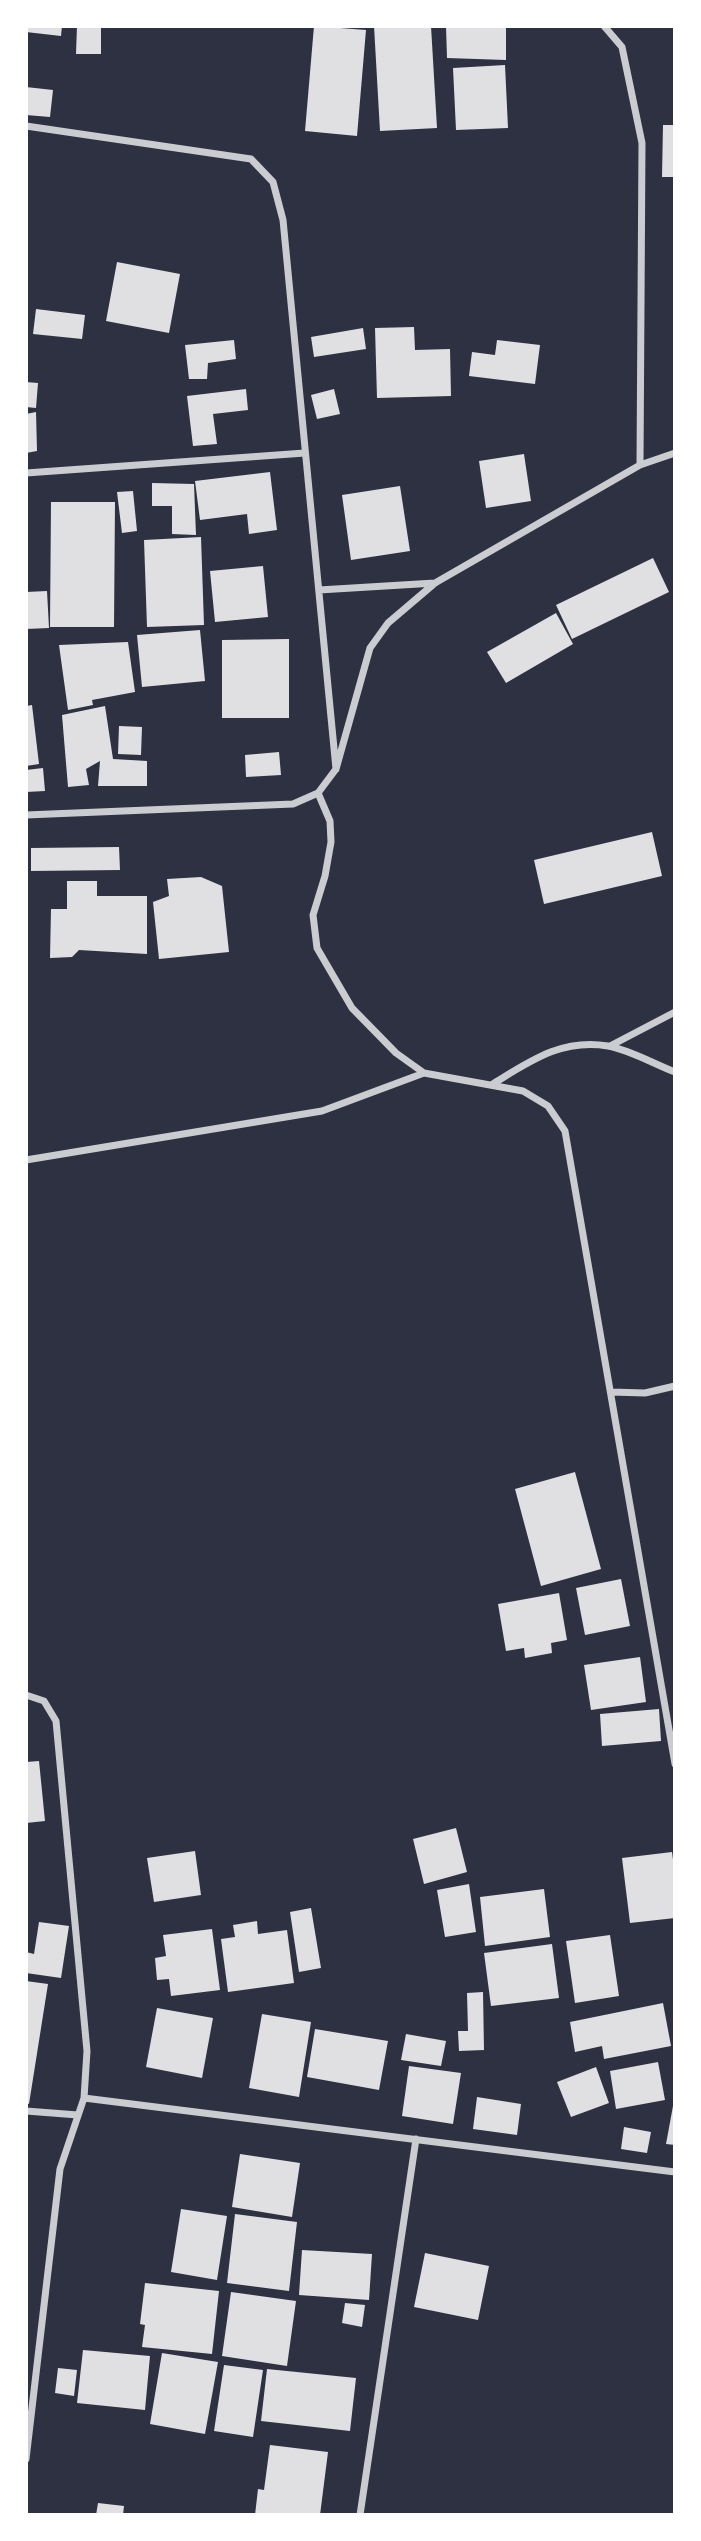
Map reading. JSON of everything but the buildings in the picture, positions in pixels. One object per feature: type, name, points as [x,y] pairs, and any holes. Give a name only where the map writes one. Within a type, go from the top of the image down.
[{"type":"street","points":[[604,26],[622,47],[642,143],[640,465]]},
{"type":"street","points":[[26,126],[251,159],[273,182],[283,220],[336,768]]},
{"type":"street","points":[[26,473],[305,453]]},
{"type":"street","points":[[26,815],[293,804],[317,793],[336,768],[370,648],[388,623],[435,583],[640,465],[675,453]]},
{"type":"street","points":[[319,590],[435,583]]},
{"type":"street","points":[[317,793],[330,821],[331,842],[326,876],[313,915],[317,948],[352,1008],[396,1054],[424,1073],[523,1091],[548,1106],[565,1131],[675,1764]]},
{"type":"street","points":[[610,1046],[675,1013]]},
{"type":"street","points":[[491,1085],[542,1055],[577,1044],[610,1046],[675,1072]]},
{"type":"street","points":[[26,1160],[322,1111],[424,1073]]},
{"type":"street","points":[[611,1392],[645,1392],[675,1385]]},
{"type":"street","points":[[26,1695],[44,1700],[56,1721],[87,2051],[84,2098],[60,2169],[26,2459]]},
{"type":"street","points":[[84,2098],[675,2172]]},
{"type":"street","points":[[26,2111],[78,2115]]},
{"type":"street","points":[[360,2515],[416,2139]]}]
